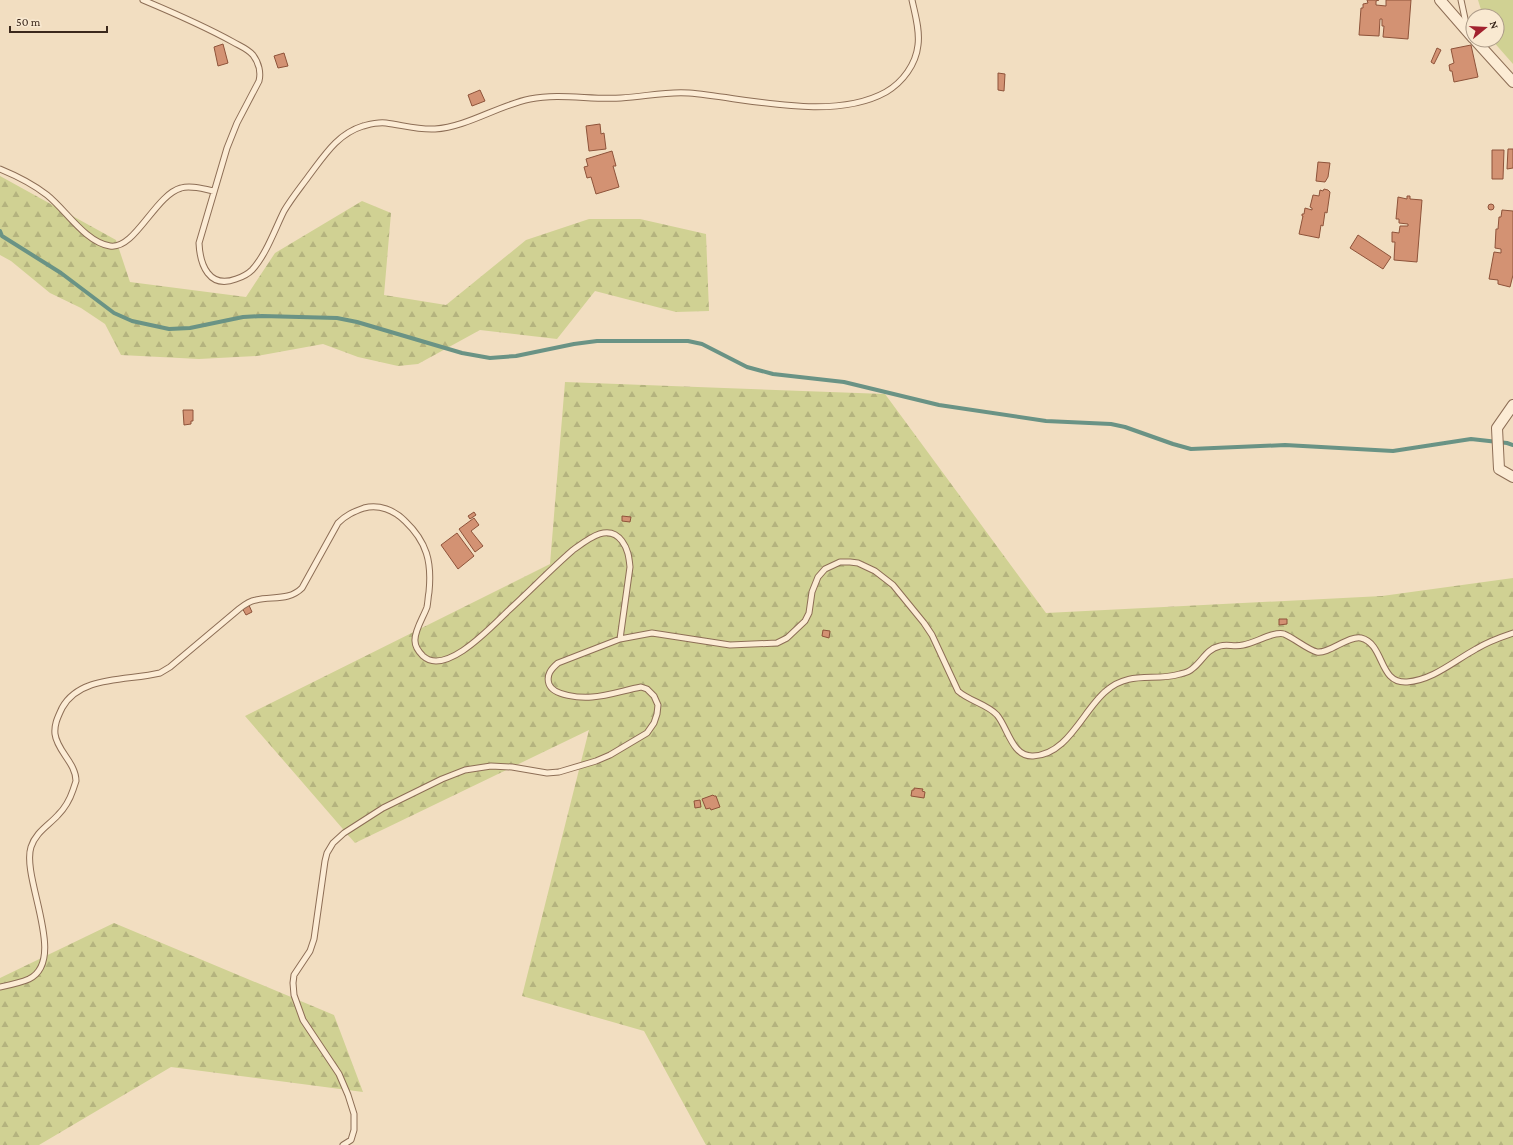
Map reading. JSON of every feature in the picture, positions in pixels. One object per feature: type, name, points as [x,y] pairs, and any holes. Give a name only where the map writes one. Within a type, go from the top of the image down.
[{"type":"street","points":[[1440,0],[1465,29]]},
{"type":"street","points":[[1482,48],[1513,82]]},
{"type":"street","points":[[1513,404],[1497,428],[1499,470],[1513,477]]},
{"type":"lane","points":[[143,0],[214,32],[249,51],[254,57],[261,74],[226,148],[199,243],[200,256],[207,271],[216,280],[224,282],[233,281],[244,276],[251,270],[260,259],[286,208],[294,196],[331,146],[354,129],[376,123],[385,123],[413,128],[445,128],[479,117],[512,103],[533,98],[621,98],[671,92],[787,105],[838,105],[863,101],[885,93],[897,84],[907,73],[918,45],[918,28],[912,0]]},
{"type":"lane","points":[[1461,0],[1465,13]]},
{"type":"lane","points":[[0,168],[34,186],[49,196],[82,230],[103,244],[112,246],[123,244],[131,237],[158,204],[171,193],[180,188],[190,187],[214,191]]},
{"type":"lane","points":[[0,987],[30,979],[36,974],[42,964],[44,953],[42,922],[30,866],[30,855],[34,838],[38,832],[59,815],[70,798],[76,781],[69,761],[59,745],[55,735],[57,717],[66,701],[76,692],[93,684],[166,671],[239,608],[247,603],[255,600],[280,599],[295,593],[302,588],[338,523],[346,515],[368,507],[384,508],[395,512],[420,537],[426,548],[429,560],[430,581],[427,606],[414,639],[418,650],[427,660],[436,662],[454,656],[476,641],[573,550],[590,537],[609,532],[614,533],[619,538],[629,555],[630,567],[620,639]]},
{"type":"lane","points":[[343,1145],[350,1140],[354,1130],[354,1114],[339,1074],[304,1020],[294,995],[293,984],[294,975],[310,951],[314,939],[327,853],[333,843],[344,833],[383,808],[442,779],[465,770],[491,766],[512,767],[548,774],[558,772],[596,761],[647,733],[657,714],[658,705],[654,696],[647,689],[641,687],[591,697],[568,696],[557,693],[551,689],[548,675],[558,663],[620,639],[652,633],[730,645],[777,643],[787,638],[805,621],[809,613],[812,592],[818,577],[825,569],[840,562],[858,563],[875,571],[893,586],[924,623],[932,636],[958,691],[964,696],[997,714],[1013,743],[1019,750],[1025,754],[1033,756],[1052,751],[1060,745],[1082,721],[1094,702],[1107,690],[1119,682],[1141,677],[1176,675],[1190,671],[1208,652],[1220,646],[1245,645],[1279,633],[1286,635],[1317,652],[1354,638],[1361,638],[1373,646],[1387,673],[1398,681],[1406,682],[1422,679],[1431,675],[1478,647],[1513,634]]},
{"type":"green space","points":[[1478,0],[1513,0],[1513,64],[1499,48],[1505,48],[1505,8],[1480,8]]},
{"type":"green space","points":[[0,176],[116,240],[130,282],[246,297],[275,253],[362,201],[391,213],[384,295],[446,305],[526,240],[589,219],[640,219],[706,234],[709,311],[676,312],[595,291],[557,339],[480,330],[418,364],[398,366],[358,357],[323,344],[257,356],[199,359],[121,355],[105,324],[81,308],[50,293],[11,261],[0,255]]},
{"type":"green space","points":[[565,382],[885,394],[1046,613],[1382,596],[1513,578],[1513,1145],[706,1145],[644,1031],[522,996],[589,730],[355,843],[245,716],[550,564]]},
{"type":"green space","points":[[114,923],[334,1015],[363,1092],[171,1067],[39,1145],[0,1145],[0,978]]},
{"type":"building","points":[[1367,0],[1379,0],[1376,1],[1376,5],[1386,6],[1386,0],[1411,0],[1408,39],[1383,37],[1384,26],[1382,26],[1382,19],[1380,19],[1379,36],[1359,35],[1361,8],[1363,8],[1363,4],[1368,3]]},
{"type":"building","points":[[223,44],[228,63],[218,66],[214,47]]},
{"type":"building","points":[[1465,46],[1465,48],[1472,48],[1478,77],[1454,82],[1449,65],[1454,63],[1451,49]]},
{"type":"building","points":[[1437,48],[1441,50],[1434,64],[1431,62]]},
{"type":"building","points":[[284,53],[288,66],[278,68],[274,56]]},
{"type":"building","points":[[998,73],[1005,74],[1004,91],[998,90]]},
{"type":"building","points":[[480,90],[485,101],[472,106],[468,95]]},
{"type":"building","points":[[600,124],[601,134],[604,133],[606,149],[589,151],[586,126]]},
{"type":"building","points":[[1508,149],[1513,149],[1513,168],[1507,169]]},
{"type":"building","points":[[1492,150],[1504,150],[1503,179],[1492,179]]},
{"type":"building","points":[[612,151],[616,166],[613,166],[619,187],[596,194],[591,177],[587,178],[584,167],[588,166],[586,159]]},
{"type":"building","points":[[1318,162],[1330,163],[1328,177],[1325,182],[1316,181]]},
{"type":"building","points":[[1324,189],[1330,192],[1327,213],[1325,212],[1319,238],[1299,234],[1303,216],[1302,214],[1304,214],[1305,208],[1312,210],[1310,207],[1313,195],[1319,196],[1320,190],[1323,191]]},
{"type":"building","points":[[1407,196],[1410,196],[1410,199],[1422,200],[1417,262],[1394,260],[1395,242],[1392,242],[1392,232],[1399,233],[1400,226],[1408,226],[1408,224],[1399,223],[1399,219],[1396,219],[1398,197],[1407,199]]},
{"type":"building","points":[[1491,204],[1494,207],[1491,210],[1488,207]]},
{"type":"building","points":[[1502,210],[1513,211],[1513,275],[1510,287],[1498,284],[1498,280],[1489,279],[1494,252],[1501,253],[1501,249],[1495,248],[1496,229],[1498,229],[1499,217],[1501,217]]},
{"type":"building","points":[[1358,235],[1391,257],[1383,269],[1350,248]]},
{"type":"building","points":[[183,410],[193,410],[193,421],[191,421],[191,424],[184,425]]},
{"type":"building","points":[[474,512],[476,515],[470,519],[468,516]]},
{"type":"building","points":[[622,516],[631,517],[630,522],[622,521]]},
{"type":"building","points":[[474,518],[479,525],[471,531],[483,546],[475,552],[459,529]]},
{"type":"building","points":[[457,533],[474,556],[458,569],[441,545]]},
{"type":"building","points":[[248,603],[252,612],[246,615],[241,606]]},
{"type":"building","points":[[1279,619],[1287,619],[1287,624],[1279,625]]},
{"type":"building","points":[[823,630],[830,631],[829,638],[822,636]]},
{"type":"building","points":[[914,788],[923,789],[922,791],[925,792],[924,798],[911,796]]},
{"type":"building","points":[[713,795],[716,796],[720,807],[711,810],[710,808],[706,809],[702,799]]},
{"type":"building","points":[[700,800],[701,807],[695,808],[694,801]]},
{"type":"waterway","points":[[0,231],[2,236],[61,273],[114,313],[132,321],[169,329],[190,328],[243,317],[262,316],[337,318],[357,322],[462,353],[490,358],[516,356],[574,344],[597,341],[688,341],[702,344],[747,367],[773,374],[844,382],[939,405],[1046,421],[1111,424],[1125,427],[1191,449],[1285,445],[1393,451],[1471,439],[1513,445]]}]
